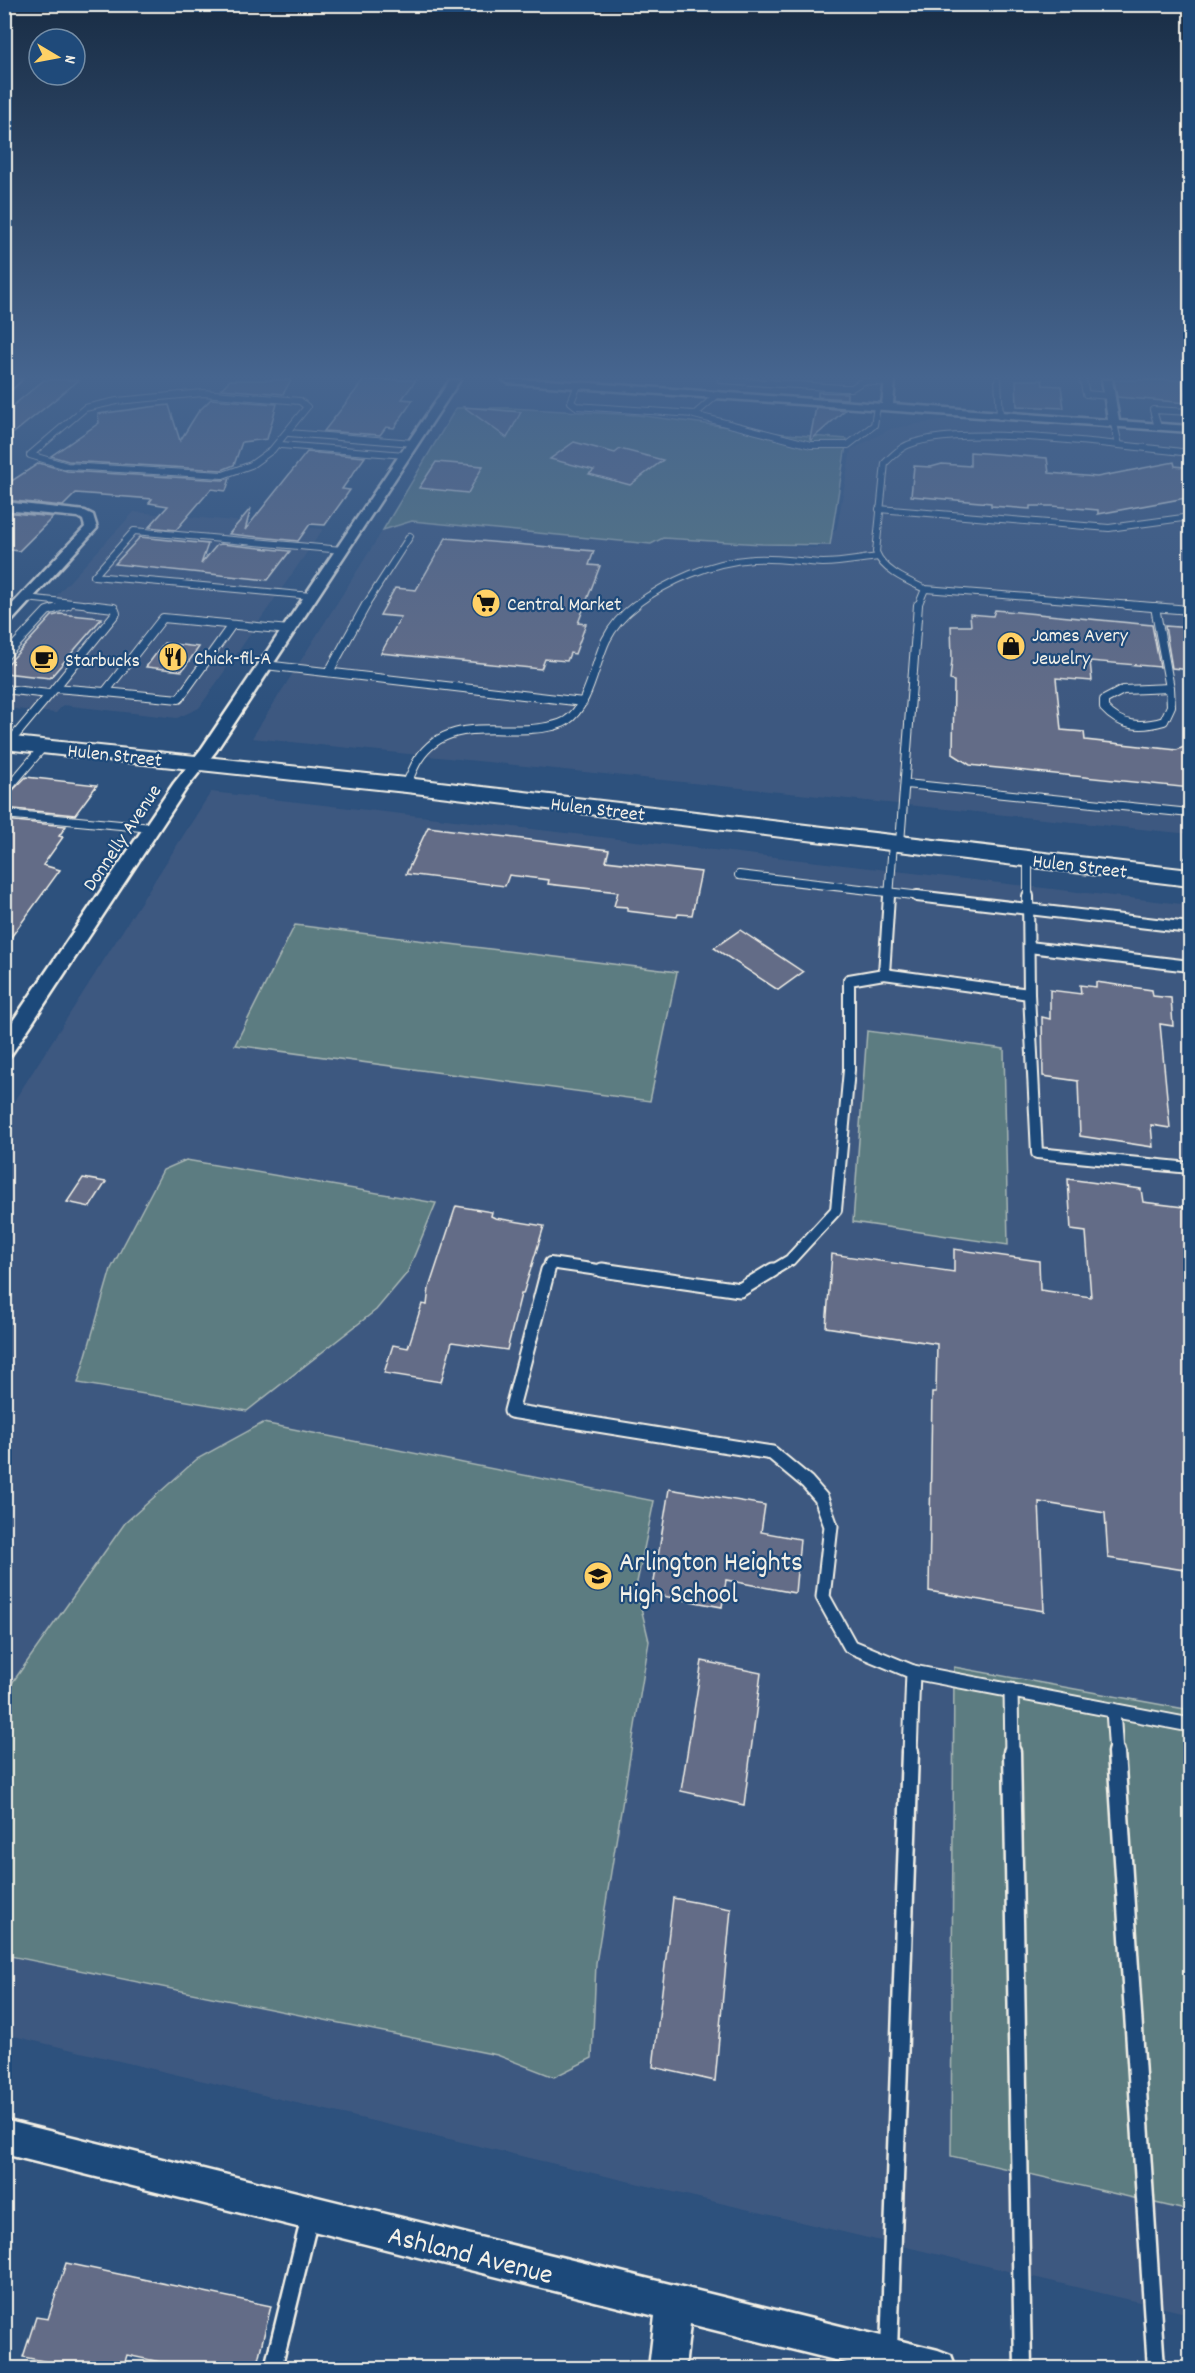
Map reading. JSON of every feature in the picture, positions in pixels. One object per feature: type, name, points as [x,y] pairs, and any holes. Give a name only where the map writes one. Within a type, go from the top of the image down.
[{"type":"main road","name":"Hulen Street","points":[[7,742],[406,785],[1190,877]]},
{"type":"street","name":"Donnelly Avenue","points":[[4,1050],[381,491]]},
{"type":"street","points":[[4,506],[81,514],[91,521],[91,528],[4,621]]},
{"type":"street","name":"Ashland Avenue","points":[[4,2137],[938,2368]]},
{"type":"street","points":[[667,2368],[674,2303]]},
{"type":"lane","points":[[881,491],[876,543],[878,557],[899,576],[925,589],[1191,610]]},
{"type":"lane","points":[[879,509],[1115,528],[1191,517]]},
{"type":"lane","points":[[311,596],[94,576],[134,531],[342,550]]},
{"type":"lane","points":[[329,672],[359,616],[411,536]]},
{"type":"lane","points":[[406,785],[420,756],[440,738],[477,728],[525,730],[558,724],[575,715],[583,702],[603,649],[618,620],[646,597],[672,583],[707,569],[742,560],[761,558],[826,563],[878,557]]},
{"type":"lane","points":[[884,974],[890,893],[906,784],[917,612],[920,596],[925,589]]},
{"type":"lane","points":[[7,742],[116,613],[114,608],[26,598]]},
{"type":"lane","points":[[4,657],[47,611],[80,603]]},
{"type":"lane","points":[[1155,607],[1170,688],[1171,712],[1164,721],[1140,726],[1125,724],[1110,716],[1104,708],[1104,700],[1123,690],[1170,688]]},
{"type":"lane","points":[[105,692],[163,618],[289,630]]},
{"type":"lane","points":[[4,689],[105,692],[179,699],[232,625]]},
{"type":"lane","points":[[265,665],[583,702]]},
{"type":"lane","points":[[4,793],[44,746]]},
{"type":"lane","points":[[906,784],[1191,813]]},
{"type":"lane","points":[[4,814],[152,828]]},
{"type":"lane","points":[[1028,859],[1029,994],[1037,1153],[1191,1168]]},
{"type":"lane","points":[[739,875],[1191,928]]},
{"type":"lane","points":[[1029,947],[1191,966]]},
{"type":"lane","points":[[1029,994],[884,974],[849,980],[849,1070],[836,1210],[790,1260],[740,1290],[550,1263],[511,1411],[772,1453],[807,1482],[821,1498],[831,1526],[823,1597],[850,1646],[913,1672],[1191,1725]]},
{"type":"lane","points":[[889,2356],[913,1672]]},
{"type":"lane","points":[[1011,1690],[1023,2368]]},
{"type":"lane","points":[[1113,1710],[1156,2368]]},
{"type":"lane","points":[[273,2368],[311,2213]]},
{"type":"shaded area","points":[[844,491],[1190,491],[1190,834],[252,738],[383,530],[412,521],[651,544],[663,538],[819,548],[837,528]]},
{"type":"shaded area","points":[[134,512],[323,529],[199,708],[177,718],[63,705],[56,713],[5,708],[4,652]]},
{"type":"shaded area","name":"Arlington Heights High School","points":[[211,792],[1190,905],[1190,2314],[5,2034],[4,1117]]},
{"type":"green space","points":[[406,491],[839,491],[830,545],[762,544],[663,538],[651,544],[412,521],[383,530]]},
{"type":"green space","points":[[295,925],[677,972],[650,1101],[235,1045]]},
{"type":"green space","points":[[867,1031],[1004,1049],[1008,1245],[853,1222]]},
{"type":"green space","points":[[186,1160],[436,1203],[407,1273],[376,1310],[247,1411],[78,1383],[111,1269],[163,1170]]},
{"type":"green space","points":[[263,1423],[654,1501],[636,1587],[649,1641],[596,1963],[592,2058],[554,2077],[497,2055],[5,1955],[5,1693],[125,1523],[197,1459]]},
{"type":"green space","points":[[954,1667],[1190,1710],[1190,2211],[951,2156]]},
{"type":"building","points":[[4,491],[210,491],[176,530],[149,527],[168,506],[149,503],[152,499],[76,493],[63,506],[4,500]]},
{"type":"building","points":[[276,491],[349,491],[325,525],[310,524],[298,541],[229,534],[251,508],[245,530]]},
{"type":"building","points":[[446,491],[469,491],[468,493]]},
{"type":"building","points":[[912,491],[1191,491],[1191,497],[1098,514],[1098,510],[1052,506],[1030,506],[1030,509],[911,496]]},
{"type":"building","points":[[4,512],[53,517],[19,551],[4,549]]},
{"type":"building","points":[[140,537],[208,544],[201,564],[217,545],[221,544],[290,551],[268,580],[115,564]]},
{"type":"building","name":"Central Market","points":[[446,538],[594,551],[589,565],[600,566],[578,623],[586,624],[575,654],[570,653],[567,661],[545,659],[541,669],[381,653],[401,617],[380,615],[395,588],[416,590]]},
{"type":"building","points":[[995,610],[1152,625],[1160,667],[1090,661],[1092,681],[1056,678],[1061,730],[1084,732],[1085,740],[1177,750],[1191,744],[1191,788],[970,765],[953,754],[954,681],[950,680],[951,626],[971,626],[970,614],[993,616]]},
{"type":"building","points":[[60,614],[102,618],[50,678],[4,673],[4,668],[52,616]]},
{"type":"building","points":[[1165,626],[1191,628],[1191,670],[1172,668]]},
{"type":"building","name":"Chick-fil-A","points":[[164,643],[199,647],[182,671],[146,667]]},
{"type":"building","points":[[26,777],[97,785],[75,815],[4,808],[4,799]]},
{"type":"building","points":[[4,820],[66,826],[59,836],[63,837],[43,865],[60,870],[4,947]]},
{"type":"building","points":[[428,827],[609,850],[606,861],[701,872],[692,915],[678,914],[677,917],[627,911],[627,907],[614,906],[618,892],[548,884],[549,880],[509,875],[505,886],[406,874]]},
{"type":"building","points":[[740,930],[803,972],[778,990],[714,948]]},
{"type":"building","points":[[1096,982],[1152,990],[1153,996],[1171,998],[1173,1026],[1160,1024],[1170,1128],[1151,1125],[1153,1147],[1080,1136],[1078,1081],[1043,1076],[1042,1017],[1050,1019],[1050,990],[1081,994],[1080,985],[1096,987]]},
{"type":"building","points":[[83,1178],[106,1182],[90,1207],[67,1202]]},
{"type":"building","points":[[1068,1179],[1141,1189],[1143,1202],[1191,1208],[1191,1571],[1108,1558],[1105,1513],[1039,1502],[1044,1611],[929,1591],[932,1392],[936,1392],[937,1344],[826,1327],[832,1254],[954,1272],[954,1249],[1039,1261],[1040,1290],[1091,1297],[1086,1232],[1071,1230]]},
{"type":"building","points":[[456,1206],[492,1212],[491,1216],[495,1218],[544,1226],[523,1294],[521,1294],[507,1350],[452,1342],[441,1382],[384,1373],[393,1345],[408,1348],[422,1304],[427,1305],[429,1288]]},
{"type":"building","points":[[669,1489],[765,1505],[761,1532],[800,1539],[795,1593],[726,1580],[722,1607],[652,1594]]},
{"type":"building","points":[[702,1661],[761,1673],[744,1805],[681,1791]]},
{"type":"building","points":[[673,1898],[731,1909],[715,2081],[653,2067]]},
{"type":"building","points":[[66,2263],[271,2306],[256,2368],[189,2368],[127,2355],[123,2368],[79,2368],[23,2357],[36,2317],[48,2319]]},
{"type":"place","name":"Central Market","points":[[486,603]]},
{"type":"place","name":"James Avery Jewelry","points":[[1011,646]]},
{"type":"place","name":"Chick-fil-A","points":[[173,657]]},
{"type":"place","name":"Starbucks","points":[[44,659]]},
{"type":"place","name":"Arlington Heights High School","points":[[598,1576]]}]
